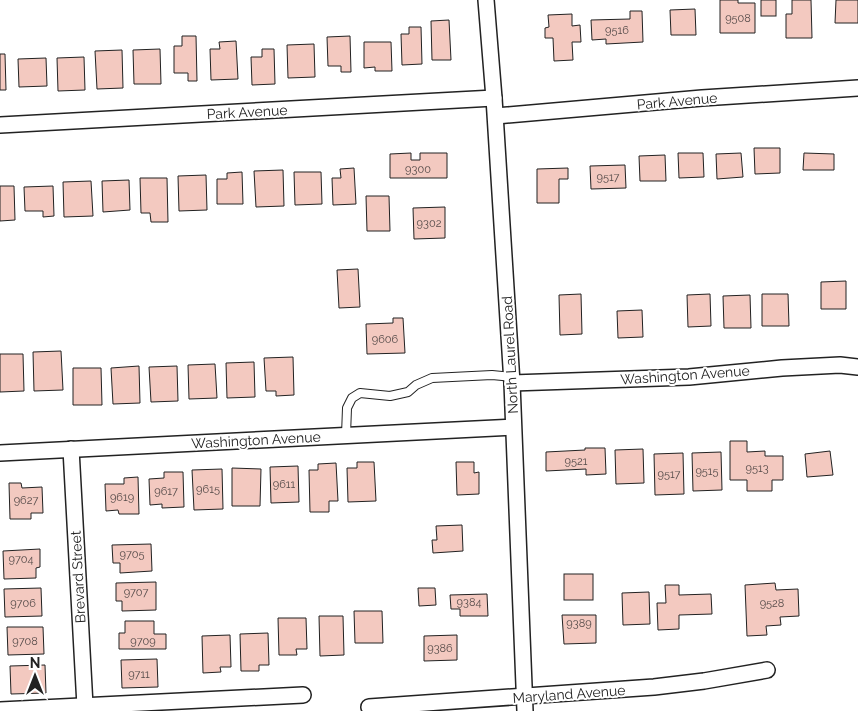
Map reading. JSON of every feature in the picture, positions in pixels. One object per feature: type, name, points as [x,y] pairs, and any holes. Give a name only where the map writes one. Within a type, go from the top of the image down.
[{"type":"street","name":"North Laurel Road","points":[[486,0],[496,116],[512,380],[525,704]]},
{"type":"street","name":"Park Avenue","points":[[496,116],[702,98],[858,88]]},
{"type":"street","name":"Park Avenue","points":[[0,125],[494,98]]},
{"type":"street","name":"Washington Avenue","points":[[512,380],[689,377],[782,368],[840,365],[858,367]]},
{"type":"street","name":"Washington Avenue","points":[[0,453],[513,427]]},
{"type":"street","name":"Brevard Street","points":[[71,449],[85,706]]},
{"type":"street","name":"Maryland Avenue","points":[[369,707],[525,704],[688,683],[767,670]]},
{"type":"street","points":[[0,710],[303,695]]},
{"type":"lane","points":[[346,435],[347,408],[352,398],[360,393],[390,396],[408,392],[416,385],[432,378],[492,375],[512,380]]},
{"type":"building","points":[[720,0],[738,0],[738,3],[755,3],[755,33],[720,33]]},
{"type":"building","points":[[761,0],[776,0],[776,16],[761,16]]},
{"type":"building","points":[[792,0],[811,0],[812,38],[786,38],[786,14],[792,14]]},
{"type":"building","points":[[836,0],[858,0],[858,23],[835,23]]},
{"type":"building","points":[[695,9],[696,35],[671,35],[670,10]]},
{"type":"building","points":[[630,11],[642,11],[643,42],[606,44],[606,39],[592,40],[591,20],[630,19]]},
{"type":"building","points":[[572,14],[572,26],[580,25],[581,42],[572,42],[573,60],[554,61],[553,38],[545,38],[545,28],[549,27],[548,15]]},
{"type":"building","points":[[449,20],[451,60],[432,60],[431,21]]},
{"type":"building","points":[[409,27],[421,27],[422,64],[402,65],[401,34],[409,34]]},
{"type":"building","points":[[182,36],[196,36],[197,81],[188,81],[188,73],[174,73],[174,46],[182,46]]},
{"type":"building","points":[[350,36],[351,72],[341,72],[341,66],[328,66],[327,37]]},
{"type":"building","points":[[236,41],[238,79],[211,80],[210,49],[220,49],[219,42]]},
{"type":"building","points":[[364,42],[391,42],[392,71],[375,71],[375,67],[364,68]]},
{"type":"building","points":[[314,44],[315,77],[288,78],[287,45]]},
{"type":"building","points":[[160,49],[161,84],[134,84],[133,50]]},
{"type":"building","points":[[262,49],[274,49],[275,84],[252,85],[251,57],[262,57]]},
{"type":"building","points":[[122,50],[123,88],[97,89],[95,51]]},
{"type":"building","points":[[0,54],[5,54],[6,90],[0,90]]},
{"type":"building","points":[[84,57],[85,90],[58,91],[57,58]]},
{"type":"building","points":[[46,58],[47,86],[19,87],[18,59]]},
{"type":"building","points":[[754,148],[780,148],[780,173],[755,174]]},
{"type":"building","points":[[411,153],[411,160],[420,160],[420,153],[447,153],[447,178],[390,178],[390,154]]},
{"type":"building","points":[[678,153],[703,153],[704,177],[679,178]]},
{"type":"building","points":[[741,153],[743,177],[717,179],[716,154]]},
{"type":"building","points":[[804,153],[834,154],[834,170],[803,170]]},
{"type":"building","points":[[665,155],[666,181],[640,181],[639,156]]},
{"type":"building","points":[[625,165],[626,188],[591,189],[590,166]]},
{"type":"building","points":[[354,168],[356,204],[333,205],[332,178],[341,178],[340,169]]},
{"type":"building","points":[[568,168],[568,179],[559,179],[559,203],[537,203],[537,169]]},
{"type":"building","points":[[283,170],[284,206],[256,207],[254,171]]},
{"type":"building","points":[[242,172],[243,204],[217,204],[217,179],[227,179],[227,173]]},
{"type":"building","points":[[294,172],[321,172],[322,204],[295,205]]},
{"type":"building","points":[[206,175],[207,210],[179,211],[178,176]]},
{"type":"building","points":[[140,178],[167,178],[168,222],[151,222],[150,213],[141,213]]},
{"type":"building","points":[[129,180],[130,210],[103,212],[102,181]]},
{"type":"building","points":[[91,181],[93,216],[64,217],[63,182]]},
{"type":"building","points":[[0,186],[14,186],[15,220],[0,221]]},
{"type":"building","points":[[53,186],[54,216],[43,217],[43,211],[25,211],[24,187]]},
{"type":"building","points":[[366,196],[389,196],[390,231],[367,231]]},
{"type":"building","points":[[445,207],[445,238],[414,239],[413,208]]},
{"type":"building","points":[[358,269],[360,307],[339,308],[337,270]]},
{"type":"building","points":[[846,281],[846,309],[821,309],[821,282]]},
{"type":"building","points":[[581,294],[582,334],[560,335],[559,295]]},
{"type":"building","points":[[710,294],[711,326],[688,327],[687,295]]},
{"type":"building","points":[[762,294],[788,294],[789,326],[762,326]]},
{"type":"building","points":[[750,295],[751,328],[724,328],[723,296]]},
{"type":"building","points":[[642,310],[643,337],[618,338],[617,311]]},
{"type":"building","points":[[393,318],[403,318],[405,353],[367,354],[366,324],[393,323]]},
{"type":"building","points":[[61,351],[63,390],[34,391],[33,352]]},
{"type":"building","points":[[0,354],[23,354],[24,391],[0,392]]},
{"type":"building","points":[[293,357],[294,395],[276,396],[276,391],[266,391],[264,358]]},
{"type":"building","points":[[254,362],[255,397],[227,398],[226,363]]},
{"type":"building","points":[[215,364],[217,398],[189,399],[188,365]]},
{"type":"building","points":[[139,366],[140,403],[113,404],[111,368]]},
{"type":"building","points":[[177,366],[178,401],[151,402],[149,367]]},
{"type":"building","points":[[73,368],[101,368],[102,405],[73,405]]},
{"type":"building","points":[[730,441],[747,441],[747,452],[765,451],[765,456],[783,456],[783,480],[772,480],[772,491],[747,491],[747,480],[730,480]]},
{"type":"building","points":[[585,448],[605,448],[606,474],[586,475],[586,469],[546,471],[546,452],[585,450]]},
{"type":"building","points":[[643,449],[644,483],[616,484],[615,450]]},
{"type":"building","points":[[830,451],[833,475],[807,477],[805,454]]},
{"type":"building","points":[[721,452],[722,490],[693,491],[692,453]]},
{"type":"building","points":[[683,453],[684,494],[655,495],[654,454]]},
{"type":"building","points":[[357,462],[374,462],[376,501],[348,502],[347,468],[357,468]]},
{"type":"building","points":[[456,462],[474,462],[474,473],[479,472],[479,494],[457,495]]},
{"type":"building","points":[[336,463],[338,501],[329,501],[329,512],[310,512],[309,470],[318,470],[318,464]]},
{"type":"building","points":[[298,466],[299,502],[271,503],[270,467]]},
{"type":"building","points":[[232,468],[261,469],[260,506],[232,506]]},
{"type":"building","points":[[222,469],[223,509],[194,510],[192,470]]},
{"type":"building","points":[[164,472],[183,472],[184,507],[162,508],[162,504],[150,505],[149,479],[164,478]]},
{"type":"building","points":[[138,477],[139,514],[119,514],[118,510],[106,511],[105,484],[124,484],[124,478]]},
{"type":"building","points":[[9,483],[21,483],[22,488],[42,487],[43,513],[31,513],[31,519],[10,519]]},
{"type":"building","points":[[462,525],[463,551],[433,553],[432,540],[437,540],[436,526]]},
{"type":"building","points":[[151,544],[152,571],[120,573],[120,563],[113,563],[112,545]]},
{"type":"building","points":[[40,549],[40,567],[36,568],[36,578],[4,579],[3,551]]},
{"type":"building","points":[[564,574],[593,574],[593,600],[564,600]]},
{"type":"building","points":[[156,582],[156,610],[122,611],[122,601],[116,601],[116,583]]},
{"type":"building","points":[[775,583],[776,590],[798,589],[799,616],[780,617],[781,625],[766,626],[767,635],[747,636],[745,585]]},
{"type":"building","points":[[665,585],[679,585],[679,595],[711,594],[712,614],[679,615],[679,629],[658,630],[657,603],[666,603]]},
{"type":"building","points":[[41,588],[42,616],[5,617],[4,589]]},
{"type":"building","points":[[418,588],[435,588],[436,605],[419,606]]},
{"type":"building","points":[[649,592],[650,624],[623,625],[622,593]]},
{"type":"building","points":[[487,594],[488,616],[460,616],[460,609],[451,609],[450,595]]},
{"type":"building","points":[[354,611],[382,611],[383,643],[355,643]]},
{"type":"building","points":[[562,615],[596,615],[596,643],[564,644]]},
{"type":"building","points":[[319,616],[343,616],[344,655],[320,656]]},
{"type":"building","points":[[278,618],[306,618],[307,649],[296,649],[297,655],[279,655]]},
{"type":"building","points":[[125,621],[154,621],[154,634],[166,634],[166,649],[119,649],[119,633],[125,633]]},
{"type":"building","points":[[7,627],[43,627],[44,654],[8,655]]},
{"type":"building","points":[[268,633],[269,665],[259,665],[259,671],[241,671],[240,634]]},
{"type":"building","points":[[230,635],[231,667],[220,667],[221,672],[203,673],[202,636]]},
{"type":"building","points":[[457,635],[457,660],[424,661],[424,636]]},
{"type":"building","points":[[157,659],[158,687],[122,688],[121,660]]},
{"type":"building","points":[[45,665],[46,693],[11,694],[10,666]]}]
